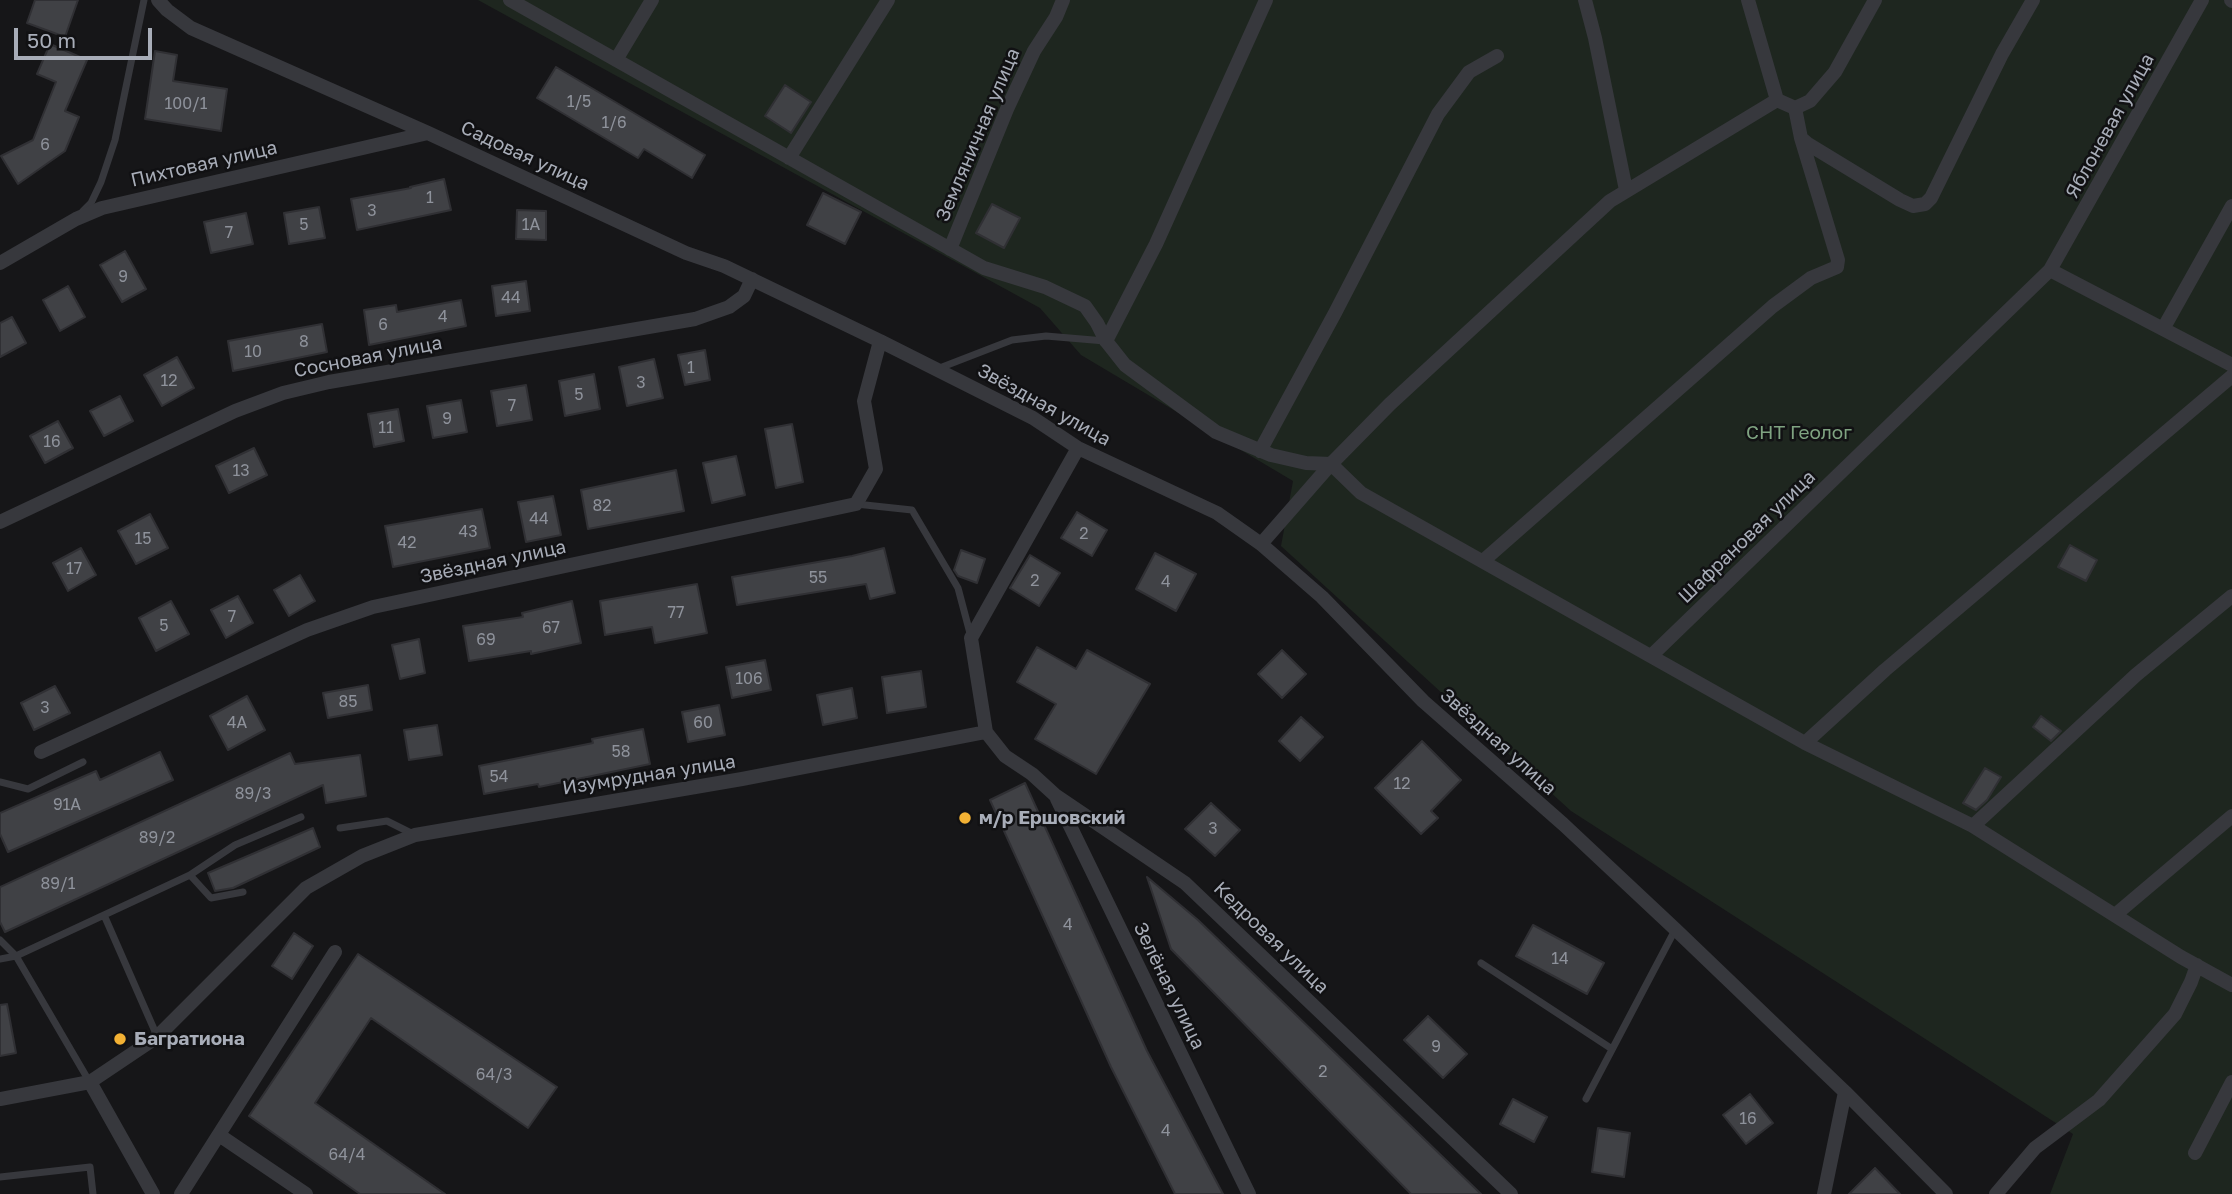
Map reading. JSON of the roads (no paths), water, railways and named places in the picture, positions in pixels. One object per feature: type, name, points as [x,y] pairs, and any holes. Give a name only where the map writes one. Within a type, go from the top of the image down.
[{"type":"street","name":"Садовая улица","points":[[159,0],[167,10],[191,27],[428,132],[686,253],[752,279],[880,341]]},
{"type":"street","points":[[510,0],[984,268],[1045,287],[1085,306],[1106,341],[1125,365],[1216,432],[1260,451],[1306,463],[1331,464],[1361,493],[1805,743],[1973,826],[2232,985]]},
{"type":"street","points":[[616,60],[652,0]]},
{"type":"street","points":[[789,158],[888,0]]},
{"type":"street","name":"Земляничная улица","points":[[950,249],[1007,109],[1034,51],[1056,17],[1063,0]]},
{"type":"street","points":[[1106,341],[1156,244],[1266,0]]},
{"type":"street","points":[[1585,0],[1626,191]]},
{"type":"street","points":[[1748,0],[1777,100],[1795,108],[1810,102],[1835,72],[1875,0]]},
{"type":"street","points":[[1801,138],[1900,200],[1913,206],[1925,205],[1931,198],[2002,54],[2033,0]]},
{"type":"street","name":"Яблоневая улица","points":[[2050,270],[2202,0]]},
{"type":"street","points":[[1260,451],[1438,114],[1468,72],[1497,56]]},
{"type":"street","points":[[1261,544],[1331,464],[1456,341],[1610,201],[1777,100]]},
{"type":"street","points":[[1483,561],[1773,306],[1811,278],[1837,267],[1838,260],[1801,138],[1795,108]]},
{"type":"street","name":"Пихтовая улица","points":[[0,263],[76,219],[132,200],[428,132]]},
{"type":"street","points":[[2162,329],[2232,206]]},
{"type":"street","points":[[2050,270],[2232,365]]},
{"type":"street","name":"Шафрановая улица","points":[[1651,656],[2050,270]]},
{"type":"street","name":"Сосновая улица","points":[[0,522],[234,411],[283,393],[329,382],[695,318],[737,302],[744,296],[752,279]]},
{"type":"street","points":[[856,504],[876,469],[863,401],[880,341]]},
{"type":"street","name":"Звёздная улица","points":[[880,341],[1032,418],[1078,448],[1217,513],[1261,544],[1322,597],[1423,701],[1563,824],[1675,929],[1845,1092],[1946,1194]]},
{"type":"street","points":[[1805,743],[1895,662],[2232,376]]},
{"type":"street","points":[[986,732],[971,638],[1078,448]]},
{"type":"street","name":"Звёздная улица","points":[[41,752],[307,630],[373,607],[856,504]]},
{"type":"street","points":[[1973,826],[2136,675],[2232,596]]},
{"type":"street","name":"Кедровая улица","points":[[986,732],[1005,756],[1032,774],[1055,795],[1185,883],[1511,1194]]},
{"type":"street","name":"Изумрудная улица","points":[[90,1082],[157,1037],[306,888],[362,856],[415,835],[741,779],[986,732]]},
{"type":"street","name":"Зелёная улица","points":[[1055,795],[1249,1194]]},
{"type":"street","points":[[2115,915],[2232,816]]},
{"type":"street","points":[[181,1194],[335,952]]},
{"type":"street","points":[[1996,1194],[2035,1148],[2099,1100],[2175,1014],[2192,982],[2197,965]]},
{"type":"street","points":[[0,1099],[90,1082],[153,1194]]},
{"type":"street","points":[[2195,1153],[2232,1082]]},
{"type":"street","points":[[1824,1194],[1845,1092]]},
{"type":"street","points":[[219,1135],[306,1194]]},
{"type":"lane","points":[[76,219],[91,203],[115,140],[144,0]]},
{"type":"lane","points":[[937,369],[1012,340],[1046,336],[1106,341]]},
{"type":"lane","points":[[856,504],[912,510],[958,588],[971,638]]},
{"type":"lane","points":[[0,782],[29,789],[83,762]]},
{"type":"lane","points":[[0,959],[16,956],[190,875],[235,845],[301,817]]},
{"type":"lane","points":[[340,828],[387,821],[415,835]]},
{"type":"lane","points":[[190,875],[211,898],[243,892]]},
{"type":"lane","points":[[104,915],[157,1037]]},
{"type":"lane","points":[[1586,1099],[1675,929]]},
{"type":"lane","points":[[0,940],[16,956],[90,1082]]},
{"type":"lane","points":[[1481,963],[1612,1049]]},
{"type":"lane","points":[[0,1177],[90,1167],[93,1194]]},
{"type":"place","name":"м/р Ершовский","points":[[965,818]]},
{"type":"place","name":"Багратиона","points":[[120,1039]]},
{"type":"park label","name":"СНТ Геолог","points":[[1799,433]]}]
